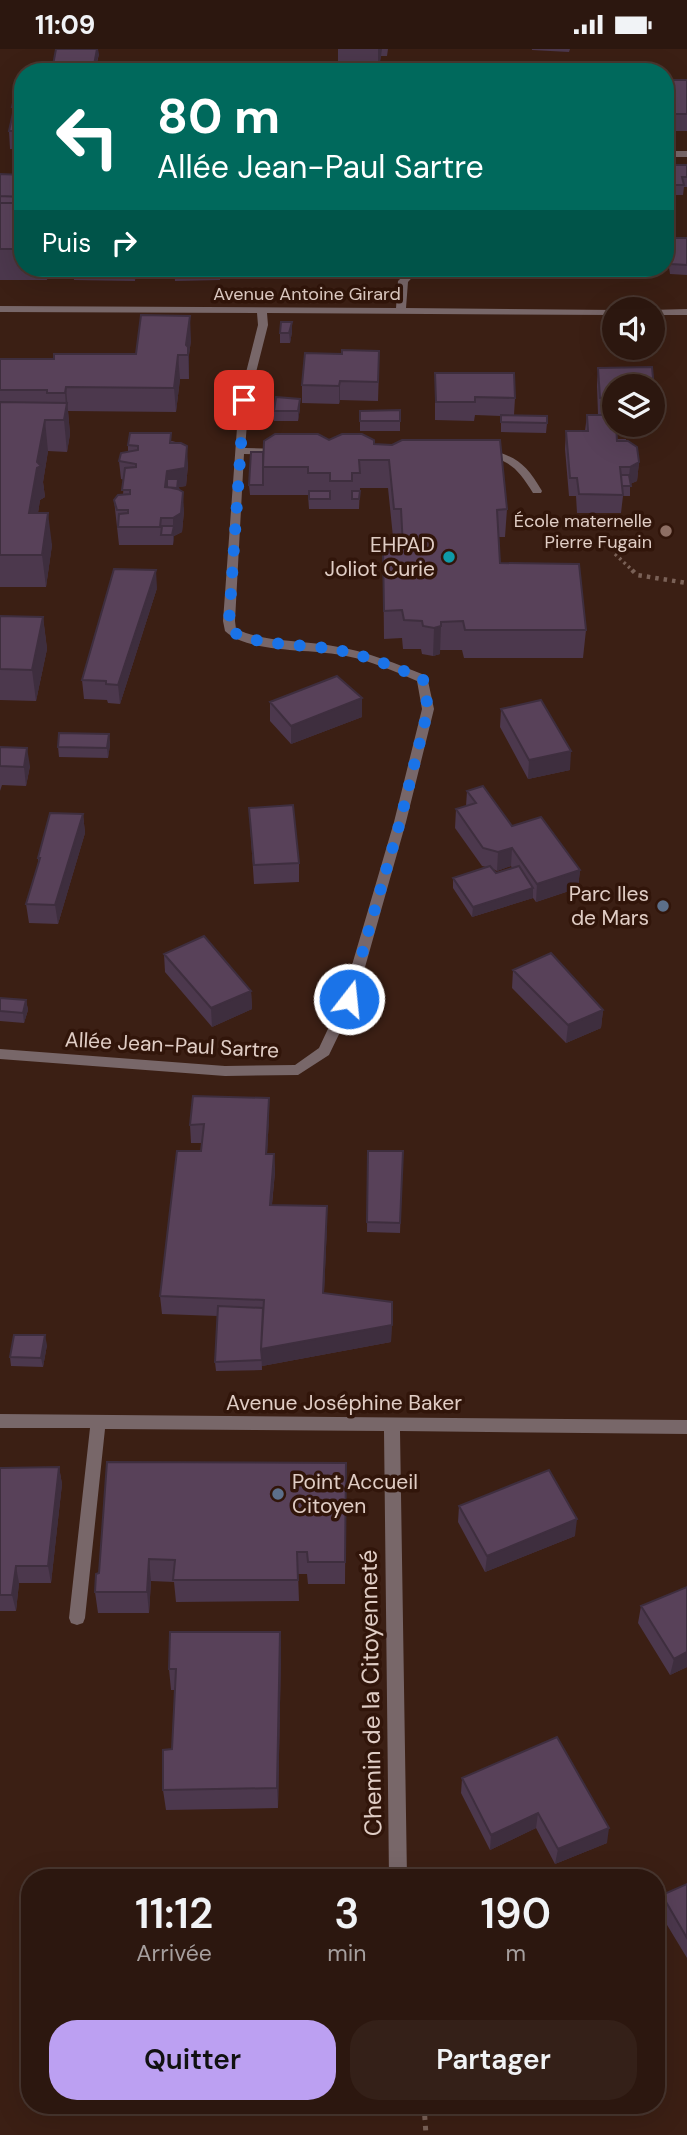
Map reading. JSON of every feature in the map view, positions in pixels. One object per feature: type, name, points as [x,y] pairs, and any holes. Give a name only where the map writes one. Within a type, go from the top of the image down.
[{"type":"street","points":[[401,311],[403,281],[407,277]]},
{"type":"street","name":"Avenue Antoine Girard","points":[[0,309],[602,312]]},
{"type":"street","points":[[262,311],[263,325],[244,400],[239,451],[289,451]]},
{"type":"street","points":[[665,312],[687,312]]},
{"type":"street","name":"Allée Jean-Paul Sartre","points":[[0,1054],[225,1071],[298,1070],[324,1051],[349,999],[400,822],[428,709],[423,679],[371,657],[330,648],[244,639],[231,631],[229,621],[239,451]]},
{"type":"street","points":[[472,452],[511,458],[524,469],[537,491]]},
{"type":"street","name":"Avenue Joséphine Baker","points":[[0,1421],[687,1427]]},
{"type":"street","points":[[77,1618],[98,1423]]},
{"type":"street","name":"Chemin de la Citoyenneté","points":[[392,1423],[398,1869]]},
{"type":"path","points":[[615,554],[637,575],[687,583]]},
{"type":"path","points":[[425,2114],[426,2135]]},
{"type":"building","points":[[56,49],[97,49],[94,63],[53,63]]},
{"type":"building","points":[[674,80],[687,80],[687,114],[675,114]]},
{"type":"building","points":[[13,113],[14,113],[14,131],[9,131]]},
{"type":"building","points":[[674,165],[687,165],[687,177],[682,177],[684,185],[674,185]]},
{"type":"building","points":[[0,174],[14,175],[14,197],[0,196]]},
{"type":"building","points":[[0,196],[14,197],[14,203],[0,203]]},
{"type":"building","points":[[0,203],[14,203],[14,249],[0,249]]},
{"type":"building","points":[[674,238],[687,238],[687,265],[674,264]]},
{"type":"building","points":[[141,315],[190,316],[186,345],[188,355],[178,355],[174,388],[66,387],[65,393],[47,393],[47,390],[0,390],[0,359],[54,359],[54,354],[136,354]]},
{"type":"building","points":[[281,322],[292,322],[289,333],[280,333]]},
{"type":"building","points":[[342,350],[379,351],[378,382],[340,381],[339,386],[302,385],[305,353],[342,354]]},
{"type":"building","points":[[652,367],[653,374],[602,374],[600,398],[598,368]]},
{"type":"building","points":[[435,373],[514,373],[515,398],[475,397],[475,402],[436,402]]},
{"type":"building","points":[[276,397],[300,399],[298,411],[274,411]]},
{"type":"building","points":[[0,402],[67,403],[64,420],[45,420],[37,462],[41,466],[37,468],[29,513],[48,513],[42,555],[0,555]]},
{"type":"building","points":[[400,410],[400,421],[360,421],[360,411]]},
{"type":"building","points":[[501,415],[547,416],[547,423],[501,422]]},
{"type":"building","points":[[587,415],[602,415],[602,437],[617,437],[617,441],[628,441],[637,447],[639,462],[630,467],[620,467],[623,495],[579,494],[577,478],[570,478],[566,431],[588,431]]},
{"type":"building","points":[[130,433],[171,433],[170,443],[187,446],[185,468],[167,471],[165,487],[183,492],[181,513],[173,518],[161,518],[160,527],[118,527],[119,514],[128,513],[128,510],[117,510],[114,500],[118,495],[130,494],[130,490],[122,490],[125,468],[136,467],[136,464],[119,461],[121,453],[138,450],[138,446],[128,445]]},
{"type":"building","name":"EHPAD Joliot Curie","points":[[275,434],[318,434],[329,440],[342,434],[362,434],[374,440],[374,444],[392,445],[402,440],[500,440],[507,509],[497,510],[500,563],[579,564],[586,630],[465,630],[463,621],[441,622],[441,626],[434,628],[423,626],[422,621],[404,620],[402,610],[384,611],[383,549],[403,547],[401,509],[394,509],[389,460],[359,460],[360,473],[352,473],[352,481],[330,481],[330,473],[308,473],[308,467],[263,467],[264,441]]},
{"type":"building","points":[[251,452],[263,452],[263,485],[249,485]]},
{"type":"building","points":[[621,475],[629,475],[631,486],[622,486]]},
{"type":"building","points":[[167,479],[178,479],[177,489],[167,487]]},
{"type":"building","points":[[309,491],[330,491],[330,499],[309,499]]},
{"type":"building","points":[[352,491],[360,491],[359,499],[352,499]]},
{"type":"building","points":[[162,526],[174,526],[172,535],[161,535]]},
{"type":"building","points":[[114,569],[156,570],[118,685],[106,684],[106,681],[82,680]]},
{"type":"building","points":[[0,616],[43,617],[32,670],[0,669]]},
{"type":"building","points":[[337,676],[362,698],[291,726],[270,702]]},
{"type":"building","points":[[541,700],[571,751],[529,760],[501,709]]},
{"type":"building","points":[[59,733],[109,734],[107,748],[58,747]]},
{"type":"building","points":[[0,747],[27,748],[24,767],[0,766]]},
{"type":"building","points":[[483,786],[512,826],[541,817],[580,870],[537,884],[512,848],[498,852],[483,848],[456,809],[476,803],[467,791]]},
{"type":"building","points":[[293,805],[299,863],[254,865],[249,808]]},
{"type":"building","points":[[50,813],[83,814],[55,905],[26,904],[40,858]]},
{"type":"building","points":[[490,866],[496,873],[519,866],[533,888],[473,907],[453,878]]},
{"type":"building","points":[[204,936],[251,991],[211,1008],[164,954]]},
{"type":"building","points":[[551,953],[603,1010],[568,1025],[513,970]]},
{"type":"building","points":[[0,998],[26,1000],[23,1013],[0,1011]]},
{"type":"building","points":[[193,1096],[269,1098],[266,1154],[274,1154],[270,1205],[327,1206],[323,1293],[392,1302],[392,1325],[261,1349],[264,1300],[160,1296],[177,1151],[201,1151],[204,1124],[190,1125]]},
{"type":"building","points":[[368,1151],[403,1151],[400,1223],[367,1222]]},
{"type":"building","points":[[218,1306],[263,1308],[262,1360],[215,1362]]},
{"type":"building","points":[[14,1335],[45,1335],[41,1358],[10,1357]]},
{"type":"building","points":[[107,1462],[346,1463],[345,1562],[308,1562],[307,1552],[297,1552],[298,1580],[173,1580],[175,1560],[149,1559],[147,1592],[95,1592],[96,1574],[99,1573]]},
{"type":"building","points":[[59,1467],[48,1566],[16,1566],[12,1595],[0,1595],[0,1468]]},
{"type":"building","points":[[549,1470],[577,1519],[487,1556],[459,1506]]},
{"type":"building","points":[[687,1587],[687,1652],[674,1659],[641,1606]]},
{"type":"building","points":[[170,1632],[280,1632],[277,1788],[163,1790],[163,1750],[172,1749],[176,1669],[169,1669]]},
{"type":"building","points":[[557,1737],[609,1828],[558,1849],[538,1813],[491,1835],[462,1778]]},
{"type":"building","points":[[687,1884],[687,1938],[665,1900],[665,1894]]},
{"type":"place","name":"École maternelle Pierre Fugain","points":[[666,531]]},
{"type":"place","name":"EHPAD Joliot Curie","points":[[449,557]]},
{"type":"place","name":"Parc Iles de Mars","points":[[663,906]]},
{"type":"place","name":"Point Accueil Citoyen","points":[[278,1494]]},
{"type":"route","points":[[244,400],[229,621],[231,631],[244,639],[330,648],[371,657],[423,679],[428,709],[400,822],[349,999]]}]
